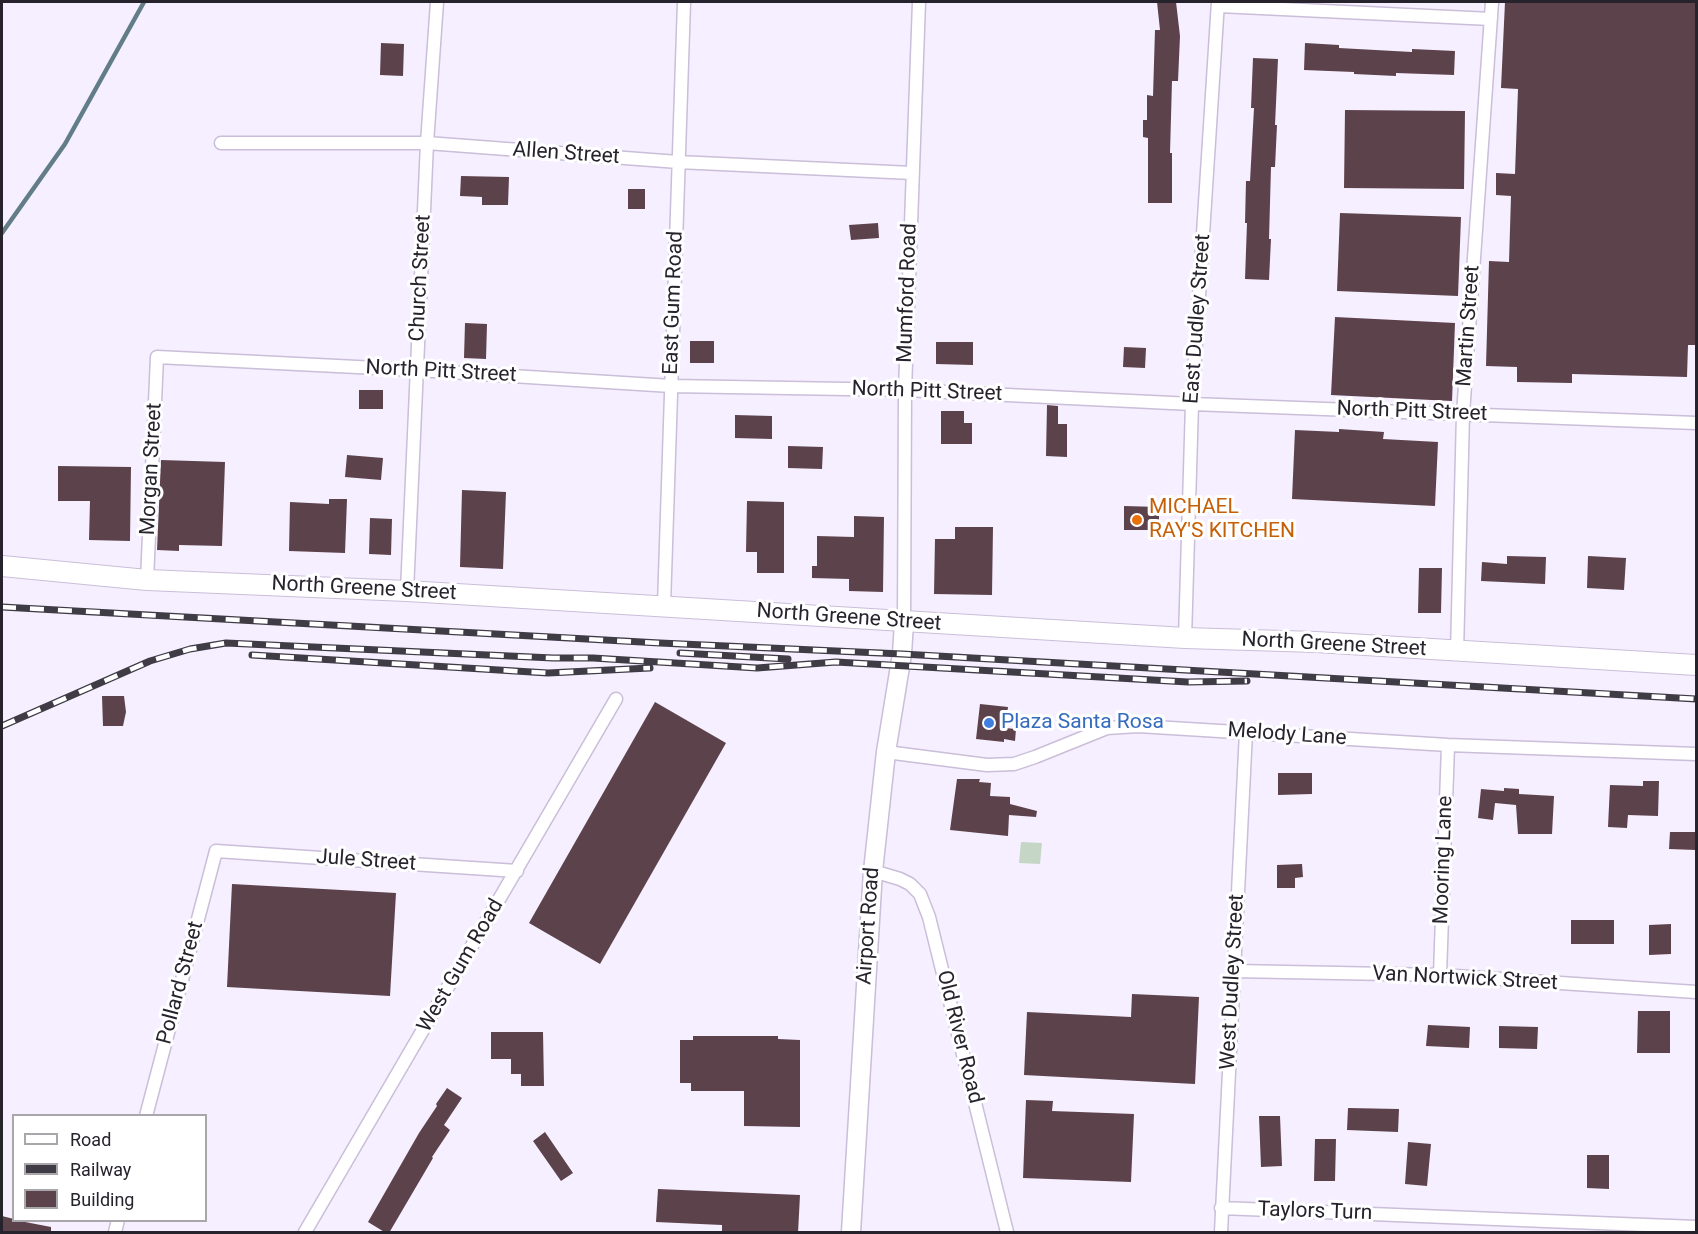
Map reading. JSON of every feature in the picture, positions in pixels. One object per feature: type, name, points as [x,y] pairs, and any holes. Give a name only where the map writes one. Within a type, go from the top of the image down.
[{"type":"main road","name":"North Greene Street","points":[[2,566],[147,580],[664,605],[904,622],[1185,638],[1316,642],[1696,665]]},
{"type":"street","name":"Church Street","points":[[407,591],[427,143],[437,2]]},
{"type":"street","name":"East Gum Road","points":[[664,605],[684,2]]},
{"type":"street","name":"Mumford Road","points":[[904,622],[904,390],[919,2]]},
{"type":"street","name":"Martin Street","points":[[1457,652],[1463,414],[1492,2]]},
{"type":"street","points":[[1219,4],[1491,19]]},
{"type":"street","name":"East Dudley Street","points":[[1185,638],[1192,404],[1219,4]]},
{"type":"street","name":"Allen Street","points":[[221,143],[427,143],[678,162],[912,173]]},
{"type":"street","name":"North Pitt Street","points":[[157,357],[417,370],[671,387],[904,390],[1192,404],[1696,423]]},
{"type":"street","name":"Morgan Street","points":[[147,580],[157,357]]},
{"type":"street","name":"Airport Road","points":[[851,1233],[873,871],[886,752],[902,654],[904,622]]},
{"type":"street","name":"West Gum Road","points":[[304,1233],[616,699]]},
{"type":"street","name":"Melody Lane","points":[[886,752],[998,766],[1020,763],[1091,734],[1121,726],[1448,745],[1696,754]]},
{"type":"street","name":"West Dudley Street","points":[[1221,1233],[1246,732]]},
{"type":"street","name":"Mooring Lane","points":[[1440,975],[1448,745]]},
{"type":"street","name":"Jule Street","points":[[216,851],[517,870]]},
{"type":"street","name":"Pollard Street","points":[[147,1114],[216,851]]},
{"type":"street","name":"Old River Road","points":[[873,871],[910,884],[920,894],[924,903],[1008,1233]]},
{"type":"street","name":"Van Nortwick Street","points":[[1234,971],[1440,975],[1696,992]]},
{"type":"street","name":"Taylors Turn","points":[[1221,1208],[1696,1227]]},
{"type":"green space","points":[[1021,842],[1042,843],[1040,864],[1019,863]]},
{"type":"building","points":[[1157,2],[1176,2],[1180,36],[1178,81],[1172,81],[1170,153],[1172,153],[1172,203],[1148,203],[1148,138],[1143,137],[1143,120],[1147,120],[1147,95],[1153,96],[1155,30],[1160,30]]},
{"type":"building","points":[[1505,2],[1696,2],[1696,345],[1688,345],[1687,377],[1572,374],[1572,383],[1517,382],[1517,367],[1486,366],[1489,261],[1509,262],[1511,196],[1496,195],[1496,173],[1515,174],[1518,89],[1501,88]]},
{"type":"building","points":[[381,43],[404,44],[403,76],[380,75]]},
{"type":"building","points":[[1305,43],[1339,45],[1339,48],[1412,52],[1412,49],[1455,51],[1454,75],[1396,73],[1396,76],[1304,70]]},
{"type":"building","points":[[1253,58],[1278,59],[1275,167],[1271,167],[1269,280],[1245,279],[1246,181],[1250,181],[1254,108],[1251,108]]},
{"type":"building","points":[[1345,110],[1465,111],[1464,189],[1344,188]]},
{"type":"building","points":[[461,176],[509,177],[508,205],[482,205],[482,197],[460,196]]},
{"type":"building","points":[[628,189],[645,189],[645,209],[628,209]]},
{"type":"building","points":[[1340,213],[1461,217],[1458,296],[1337,291]]},
{"type":"building","points":[[878,223],[879,238],[851,240],[849,225]]},
{"type":"building","points":[[1335,317],[1455,323],[1452,401],[1331,395]]},
{"type":"building","points":[[465,323],[487,324],[486,359],[464,358]]},
{"type":"building","points":[[690,341],[714,341],[714,363],[690,363]]},
{"type":"building","points":[[936,342],[973,342],[973,365],[936,364]]},
{"type":"building","points":[[1124,347],[1146,348],[1145,368],[1123,367]]},
{"type":"building","points":[[359,390],[383,390],[383,409],[359,409]]},
{"type":"building","points":[[1047,405],[1058,406],[1058,424],[1067,424],[1067,457],[1046,456]]},
{"type":"building","points":[[941,411],[964,411],[964,423],[972,423],[972,444],[941,444]]},
{"type":"building","points":[[735,415],[772,416],[772,439],[735,438]]},
{"type":"building","points":[[1339,429],[1384,432],[1383,439],[1438,442],[1435,506],[1292,499],[1295,430],[1339,432]]},
{"type":"building","points":[[788,446],[823,447],[822,469],[788,468]]},
{"type":"building","points":[[347,455],[383,458],[381,480],[345,477]]},
{"type":"building","points":[[161,460],[225,462],[222,546],[179,545],[179,551],[157,550]]},
{"type":"building","points":[[58,466],[131,467],[130,541],[89,540],[90,501],[58,501]]},
{"type":"building","points":[[462,490],[506,492],[503,569],[460,567]]},
{"type":"building","points":[[329,499],[347,499],[345,553],[289,551],[290,502],[329,504]]},
{"type":"building","points":[[747,501],[784,502],[784,573],[757,573],[757,552],[746,552]]},
{"type":"building","points":[[1124,506],[1159,507],[1159,530],[1124,530]]},
{"type":"building","points":[[854,516],[884,517],[883,592],[849,591],[849,579],[812,578],[812,566],[817,566],[817,536],[854,537]]},
{"type":"building","points":[[370,518],[392,519],[391,555],[369,554]]},
{"type":"building","points":[[955,527],[993,527],[992,595],[934,594],[935,539],[955,539]]},
{"type":"building","points":[[1507,556],[1546,557],[1545,584],[1481,581],[1482,562],[1507,564]]},
{"type":"building","points":[[1588,556],[1626,558],[1624,590],[1587,588]]},
{"type":"building","points":[[1419,568],[1442,568],[1441,613],[1418,613]]},
{"type":"building","points":[[102,696],[124,696],[126,712],[123,726],[103,726]]},
{"type":"building","points":[[655,702],[726,743],[600,964],[529,923]]},
{"type":"building","points":[[980,704],[1008,707],[1005,728],[1016,729],[1015,741],[976,739]]},
{"type":"building","points":[[1278,773],[1312,773],[1312,794],[1278,795]]},
{"type":"building","points":[[957,779],[980,779],[979,782],[991,783],[990,796],[1010,797],[1010,804],[1037,811],[1036,817],[1009,815],[1008,836],[950,830]]},
{"type":"building","points":[[1643,781],[1659,781],[1658,816],[1628,815],[1627,828],[1608,827],[1610,785],[1643,786]]},
{"type":"building","points":[[1504,788],[1519,789],[1519,794],[1554,796],[1552,834],[1518,834],[1516,805],[1495,803],[1493,820],[1478,818],[1481,789],[1504,791]]},
{"type":"building","points":[[1670,832],[1696,832],[1696,850],[1669,849]]},
{"type":"building","points":[[1302,864],[1303,877],[1295,878],[1295,888],[1277,888],[1277,865]]},
{"type":"building","points":[[232,884],[396,893],[390,996],[227,987]]},
{"type":"building","points":[[1571,920],[1614,920],[1614,944],[1571,944]]},
{"type":"building","points":[[1671,924],[1671,954],[1649,955],[1649,925]]},
{"type":"building","points":[[1132,994],[1199,997],[1195,1084],[1024,1075],[1027,1012],[1131,1017]]},
{"type":"building","points":[[1638,1011],[1670,1011],[1670,1053],[1637,1053]]},
{"type":"building","points":[[1428,1025],[1470,1027],[1469,1048],[1426,1046]]},
{"type":"building","points":[[1499,1026],[1538,1027],[1537,1049],[1499,1048]]},
{"type":"building","points":[[491,1032],[543,1032],[544,1086],[521,1086],[521,1074],[511,1074],[511,1059],[491,1059]]},
{"type":"building","points":[[693,1036],[778,1036],[778,1039],[800,1040],[800,1127],[744,1126],[744,1091],[691,1091],[691,1083],[680,1083],[680,1040],[693,1040]]},
{"type":"building","points":[[447,1088],[462,1098],[444,1125],[450,1130],[389,1233],[386,1233],[368,1222]]},
{"type":"building","points":[[1026,1100],[1053,1101],[1052,1111],[1134,1114],[1131,1182],[1023,1178]]},
{"type":"building","points":[[1348,1108],[1399,1109],[1398,1132],[1347,1130]]},
{"type":"building","points":[[1259,1116],[1280,1116],[1282,1166],[1261,1167]]},
{"type":"building","points":[[545,1132],[573,1173],[561,1181],[533,1141]]},
{"type":"building","points":[[1315,1139],[1336,1139],[1335,1181],[1314,1181]]},
{"type":"building","points":[[1408,1142],[1431,1144],[1427,1186],[1405,1184]]},
{"type":"building","points":[[1587,1155],[1609,1155],[1609,1189],[1587,1188]]},
{"type":"building","points":[[658,1189],[800,1195],[798,1233],[722,1233],[722,1225],[656,1222]]},
{"type":"building","points":[[2,1216],[12,1218],[12,1222],[51,1227],[51,1233],[2,1233]]},
{"type":"waterway","points":[[2,233],[65,144],[144,2]]},
{"type":"railway","points":[[2,607],[902,654],[1696,699]]},
{"type":"railway","points":[[2,726],[150,661],[190,649],[226,643],[593,658],[757,668],[836,662],[1188,682],[1247,681]]},
{"type":"railway","points":[[680,653],[788,659]]},
{"type":"railway","points":[[252,655],[548,673],[650,668]]},
{"type":"place","name":"MICHAEL RAY'S KITCHEN","points":[[1137,520]]},
{"type":"place","name":"Plaza Santa Rosa","points":[[989,723]]}]
